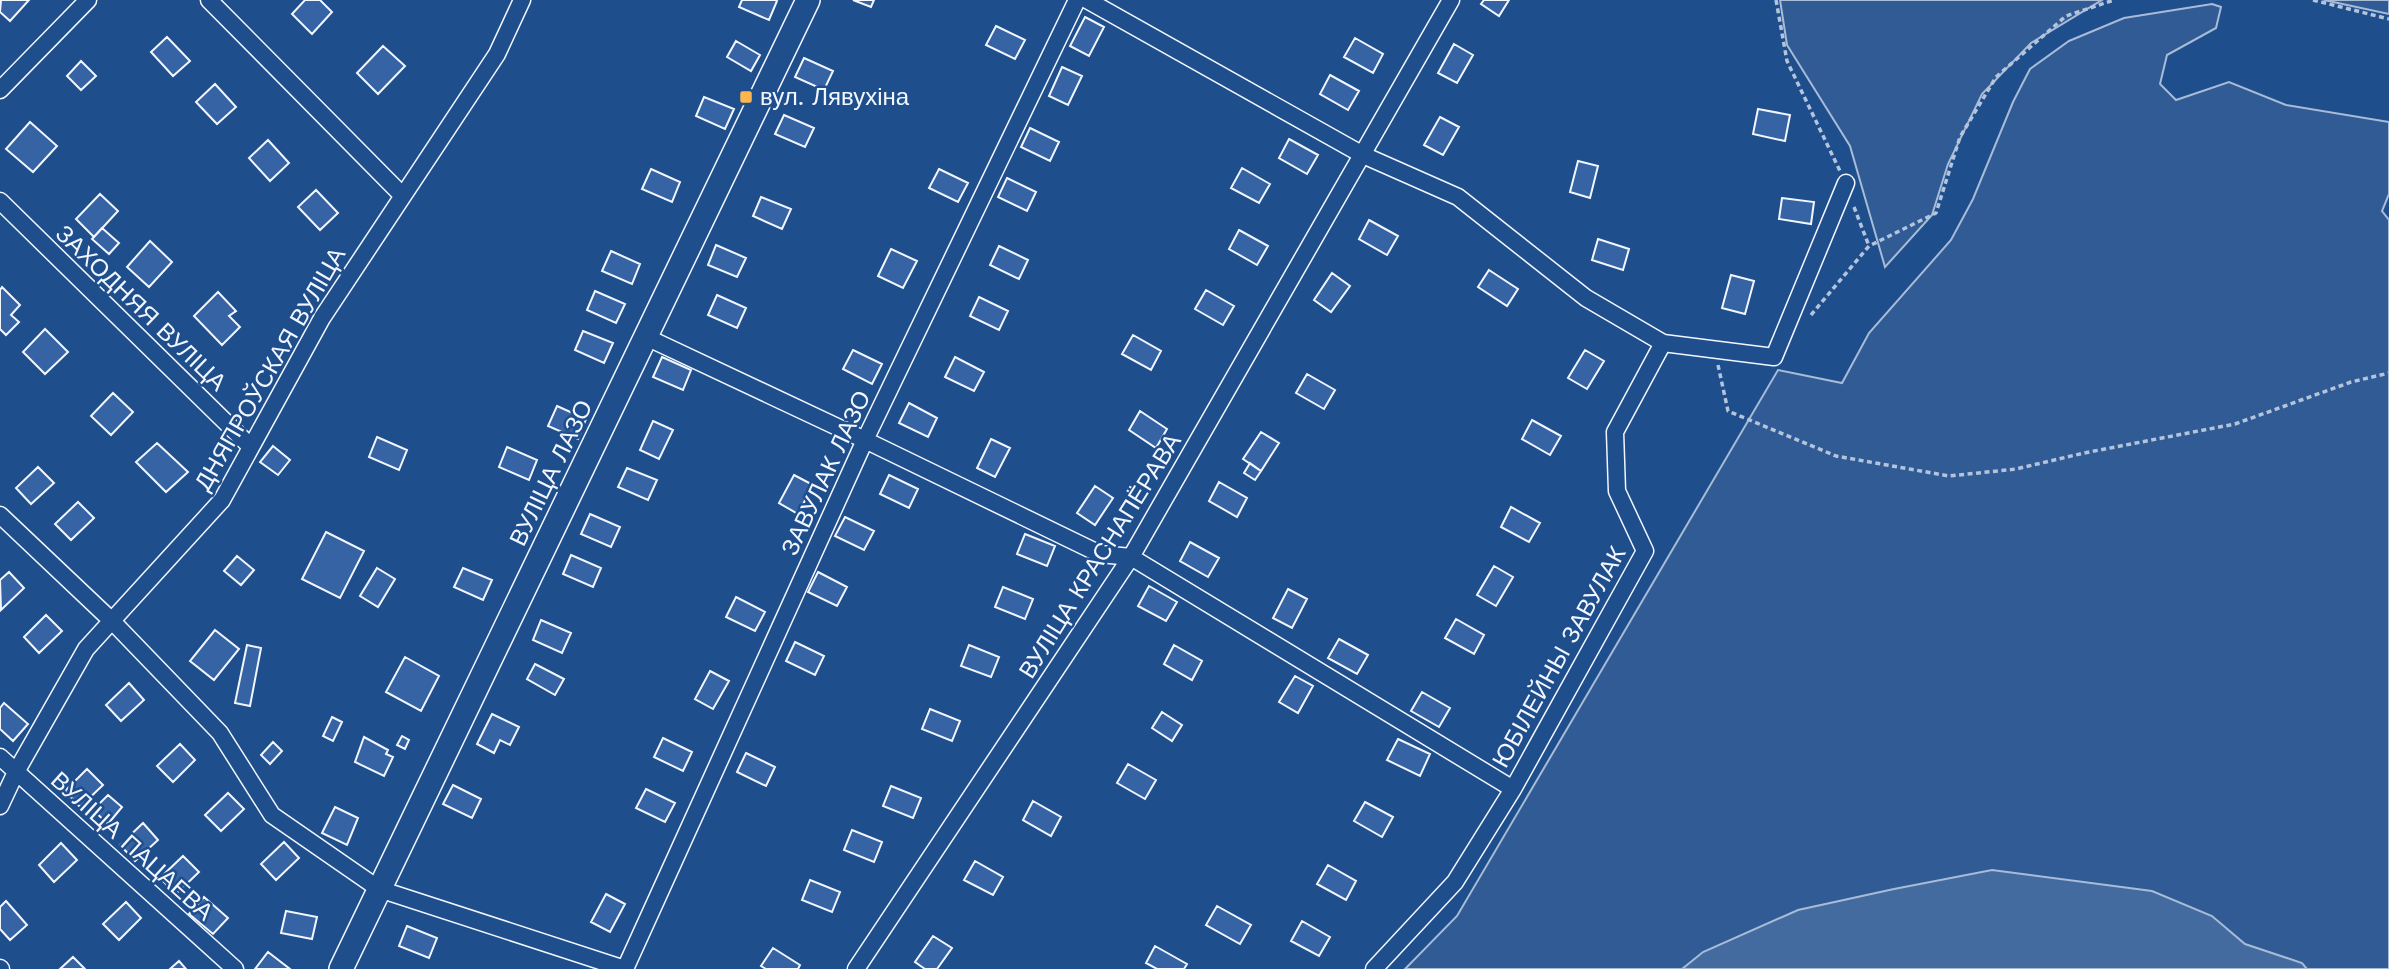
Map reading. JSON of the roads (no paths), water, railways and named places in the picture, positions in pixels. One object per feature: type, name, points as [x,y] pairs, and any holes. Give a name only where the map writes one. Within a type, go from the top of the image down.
[{"type":"main road","name":"ВУЛІЦА ЛАЗО","points":[[341,969],[808,0]]},
{"type":"street","points":[[0,90],[88,0]]},
{"type":"street","points":[[209,0],[402,195]]},
{"type":"street","name":"ДНЯПРОЎСКАЯ ВУЛІЦА","points":[[0,806],[16,772],[86,649],[222,500],[321,318],[497,54],[522,0]]},
{"type":"street","name":"ЗАВУЛАК ЛАЗО","points":[[625,969],[866,440],[1077,0]]},
{"type":"street","points":[[1087,0],[1363,155],[1458,198],[1586,298],[1663,343],[1774,357],[1846,183]]},
{"type":"street","name":"ВУЛІЦА КРАСНАПЁРАВА","points":[[856,969],[1132,557],[1451,0]]},
{"type":"street","name":"ЗАХОДНЯЯ ВУЛІЦА","points":[[0,201],[251,447]]},
{"type":"street","points":[[646,337],[1100,554],[1132,557],[1513,789]]},
{"type":"street","name":"ЮБІЛЕЙНЫ ЗАВУЛАК","points":[[1374,969],[1455,882],[1513,789],[1645,551],[1617,491],[1615,432],[1663,343]]},
{"type":"street","points":[[0,515],[112,621],[220,733],[272,815],[379,889],[625,969]]},
{"type":"street","name":"ВУЛІЦА ПАЦАЕВА","points":[[0,757],[235,969]]},
{"type":"place","name":"вул. Лявухіна","points":[[746,97]]}]
